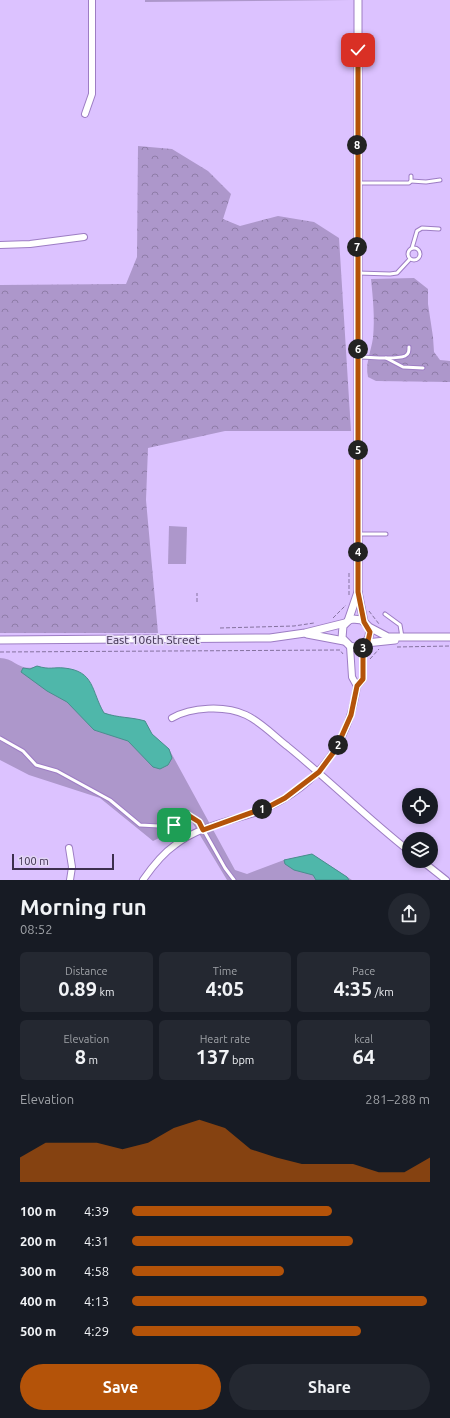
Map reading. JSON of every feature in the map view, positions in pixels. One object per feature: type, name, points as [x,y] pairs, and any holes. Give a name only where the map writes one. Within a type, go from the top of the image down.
[{"type":"street","points":[[84,114],[92,94],[92,0]]},
{"type":"street","points":[[142,880],[163,855],[176,844],[203,830],[270,806],[285,798],[319,772],[336,749],[343,736],[351,715],[357,686],[363,679],[364,644],[369,636],[358,592],[358,0]]},
{"type":"street","points":[[0,245],[30,244],[84,237]]},
{"type":"street","points":[[358,592],[342,630],[344,641],[350,646],[357,647],[364,644],[421,638],[450,637]]},
{"type":"street","points":[[346,622],[358,619],[388,637],[421,638]]},
{"type":"street","name":"East 106th Street","points":[[0,640],[270,638],[305,633],[346,622]]},
{"type":"street","name":"East 106th Street","points":[[305,633],[344,641]]},
{"type":"street","points":[[350,646],[352,677],[357,686]]},
{"type":"street","points":[[172,718],[194,710],[237,712],[254,720],[319,772],[371,820],[402,845]]},
{"type":"street","points":[[69,848],[72,867],[70,880]]},
{"type":"street","points":[[431,868],[446,880]]},
{"type":"lane","points":[[411,176],[411,181]]},
{"type":"lane","points":[[357,183],[409,183],[411,181],[426,182],[440,180]]},
{"type":"lane","points":[[410,259],[408,254],[412,248],[417,231],[422,228],[439,229]]},
{"type":"lane","points":[[410,259],[416,260],[421,254],[418,249],[412,248]]},
{"type":"lane","points":[[357,273],[397,273],[410,259]]},
{"type":"lane","points":[[358,357],[406,355],[409,352],[409,347]]},
{"type":"lane","points":[[384,357],[398,365],[423,368]]},
{"type":"lane","points":[[358,534],[386,534]]},
{"type":"lane","points":[[385,614],[400,625],[402,637]]},
{"type":"lane","points":[[0,738],[23,751],[36,765],[57,771],[110,800],[140,825],[174,825],[188,815],[199,822],[225,868],[234,880]]},
{"type":"path","points":[[349,596],[350,573]]},
{"type":"path","points":[[197,593],[197,602]]},
{"type":"path","points":[[220,628],[294,626],[315,623]]},
{"type":"path","points":[[397,647],[450,646]]},
{"type":"path","points":[[0,652],[340,650],[346,659]]},
{"type":"green space","points":[[145,0],[351,0],[145,2]]},
{"type":"green space","points":[[138,146],[172,149],[208,171],[231,194],[223,219],[240,226],[278,216],[314,222],[339,238],[351,431],[225,431],[148,448],[146,500],[158,633],[0,633],[0,285],[126,284],[137,257]]},
{"type":"green space","points":[[414,278],[428,289],[428,304],[434,352],[440,360],[450,361],[450,382],[376,381],[368,377],[368,362],[373,338],[374,323],[371,279]]},
{"type":"green space","points":[[169,526],[187,527],[186,564],[168,564]]},
{"type":"green space","points":[[0,658],[10,660],[26,668],[37,666],[45,668],[64,668],[81,673],[90,683],[104,713],[145,721],[152,734],[169,749],[235,870],[247,874],[284,860],[312,854],[352,880],[227,880],[192,822],[153,841],[100,798],[29,775],[0,760]]},
{"type":"shaded area","points":[[37,666],[64,668],[82,673],[91,683],[104,713],[145,721],[152,734],[169,749],[172,758],[168,765],[160,769],[153,767],[128,741],[94,730],[67,702],[47,691],[21,672],[23,668],[30,669]]},
{"type":"shaded area","points":[[312,854],[347,877],[349,880],[316,880],[313,875],[294,870],[285,864],[284,860]]},
{"type":"route","points":[[174,825],[188,815],[199,822],[203,830],[270,806],[305,785],[319,772],[336,749],[351,715],[357,686],[363,679],[363,645],[368,641],[370,632],[369,627],[364,622],[358,592],[358,50]]}]
